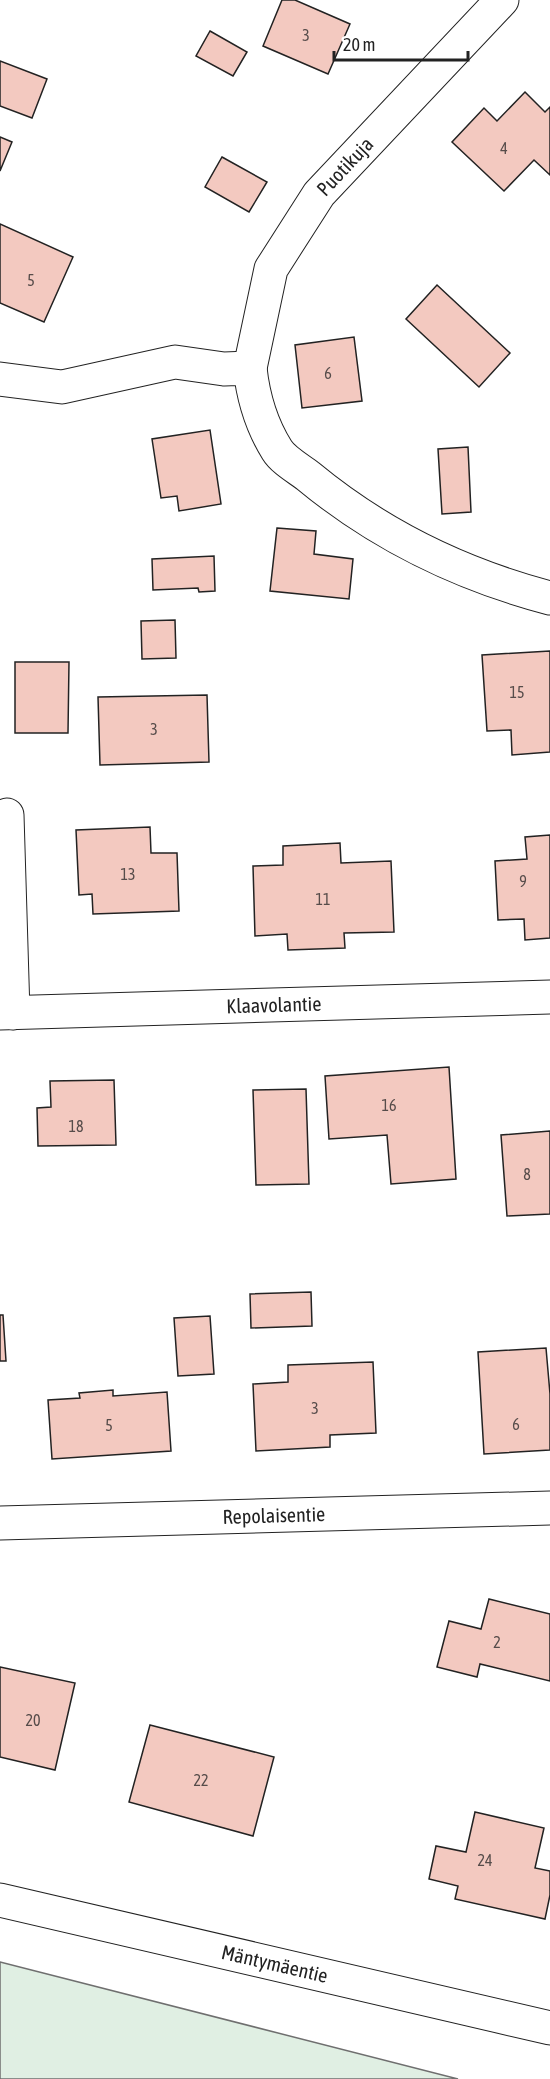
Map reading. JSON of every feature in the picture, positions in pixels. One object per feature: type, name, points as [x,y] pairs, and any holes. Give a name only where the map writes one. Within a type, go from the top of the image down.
[{"type":"street","name":"Puotikuja","points":[[502,0],[319,194],[271,269],[250,368],[253,394],[278,451],[345,507],[411,544],[504,586],[550,598]]},
{"type":"street","points":[[0,379],[62,387],[175,362],[224,369],[250,368]]},
{"type":"street","points":[[7,815],[7,1013]]},
{"type":"street","name":"Klaavolantie","points":[[7,1013],[550,997]]},
{"type":"street","name":"Repolaisentie","points":[[0,1523],[550,1508]]},
{"type":"street","name":"Mäntymäentie","points":[[0,1900],[550,2028]]},
{"type":"green space","points":[[0,1962],[458,2079],[0,2079]]},
{"type":"building","points":[[282,0],[295,0],[350,24],[328,74],[263,46]]},
{"type":"building","points":[[210,31],[247,52],[233,76],[196,56]]},
{"type":"building","points":[[0,61],[47,79],[32,118],[0,106]]},
{"type":"building","points":[[525,92],[545,112],[550,107],[550,175],[534,160],[504,191],[452,142],[484,108],[497,121]]},
{"type":"building","points":[[0,137],[12,142],[0,171]]},
{"type":"building","points":[[222,157],[267,182],[249,212],[205,187]]},
{"type":"building","points":[[0,224],[73,257],[44,322],[0,303]]},
{"type":"building","points":[[437,285],[510,353],[479,387],[406,319]]},
{"type":"building","points":[[354,337],[362,401],[302,408],[295,345]]},
{"type":"building","points":[[210,430],[221,504],[179,511],[177,496],[161,498],[152,439]]},
{"type":"building","points":[[468,447],[471,512],[442,514],[438,449]]},
{"type":"building","points":[[277,528],[316,531],[314,554],[353,559],[349,599],[270,591]]},
{"type":"building","points":[[214,556],[215,591],[199,592],[198,588],[153,590],[152,559]]},
{"type":"building","points":[[175,620],[176,658],[142,659],[141,621]]},
{"type":"building","points":[[550,651],[550,752],[512,755],[511,730],[487,731],[482,655]]},
{"type":"building","points":[[15,662],[69,662],[68,733],[15,733]]},
{"type":"building","points":[[207,695],[209,762],[100,765],[98,697]]},
{"type":"building","points":[[150,827],[151,853],[177,853],[179,911],[93,914],[92,894],[79,895],[76,830]]},
{"type":"building","points":[[550,835],[550,938],[525,940],[524,919],[498,920],[495,861],[527,859],[525,837]]},
{"type":"building","points":[[340,843],[341,863],[391,861],[394,932],[344,933],[345,948],[288,950],[287,934],[255,936],[253,866],[283,865],[283,846]]},
{"type":"building","points":[[449,1067],[456,1179],[391,1184],[387,1135],[329,1139],[325,1076]]},
{"type":"building","points":[[114,1080],[116,1145],[38,1146],[37,1108],[51,1107],[50,1081]]},
{"type":"building","points":[[306,1089],[309,1184],[256,1185],[253,1090]]},
{"type":"building","points":[[550,1131],[550,1214],[507,1216],[501,1135]]},
{"type":"building","points":[[311,1292],[312,1326],[251,1328],[250,1294]]},
{"type":"building","points":[[0,1315],[3,1315],[6,1361],[0,1361]]},
{"type":"building","points":[[210,1316],[214,1374],[178,1376],[174,1318]]},
{"type":"building","points":[[546,1348],[550,1394],[550,1450],[484,1454],[478,1352]]},
{"type":"building","points":[[373,1362],[376,1433],[330,1435],[330,1447],[256,1451],[253,1384],[288,1382],[288,1365]]},
{"type":"building","points":[[113,1390],[113,1396],[167,1392],[171,1451],[52,1459],[48,1400],[80,1398],[79,1393]]},
{"type":"building","points":[[489,1599],[550,1614],[550,1681],[480,1664],[477,1677],[437,1667],[449,1621],[481,1629]]},
{"type":"building","points":[[0,1667],[75,1683],[55,1770],[0,1757]]},
{"type":"building","points":[[150,1725],[274,1757],[253,1836],[129,1802]]},
{"type":"building","points":[[475,1812],[544,1828],[535,1868],[550,1871],[550,1895],[545,1919],[455,1899],[458,1886],[429,1879],[436,1846],[466,1852]]}]
